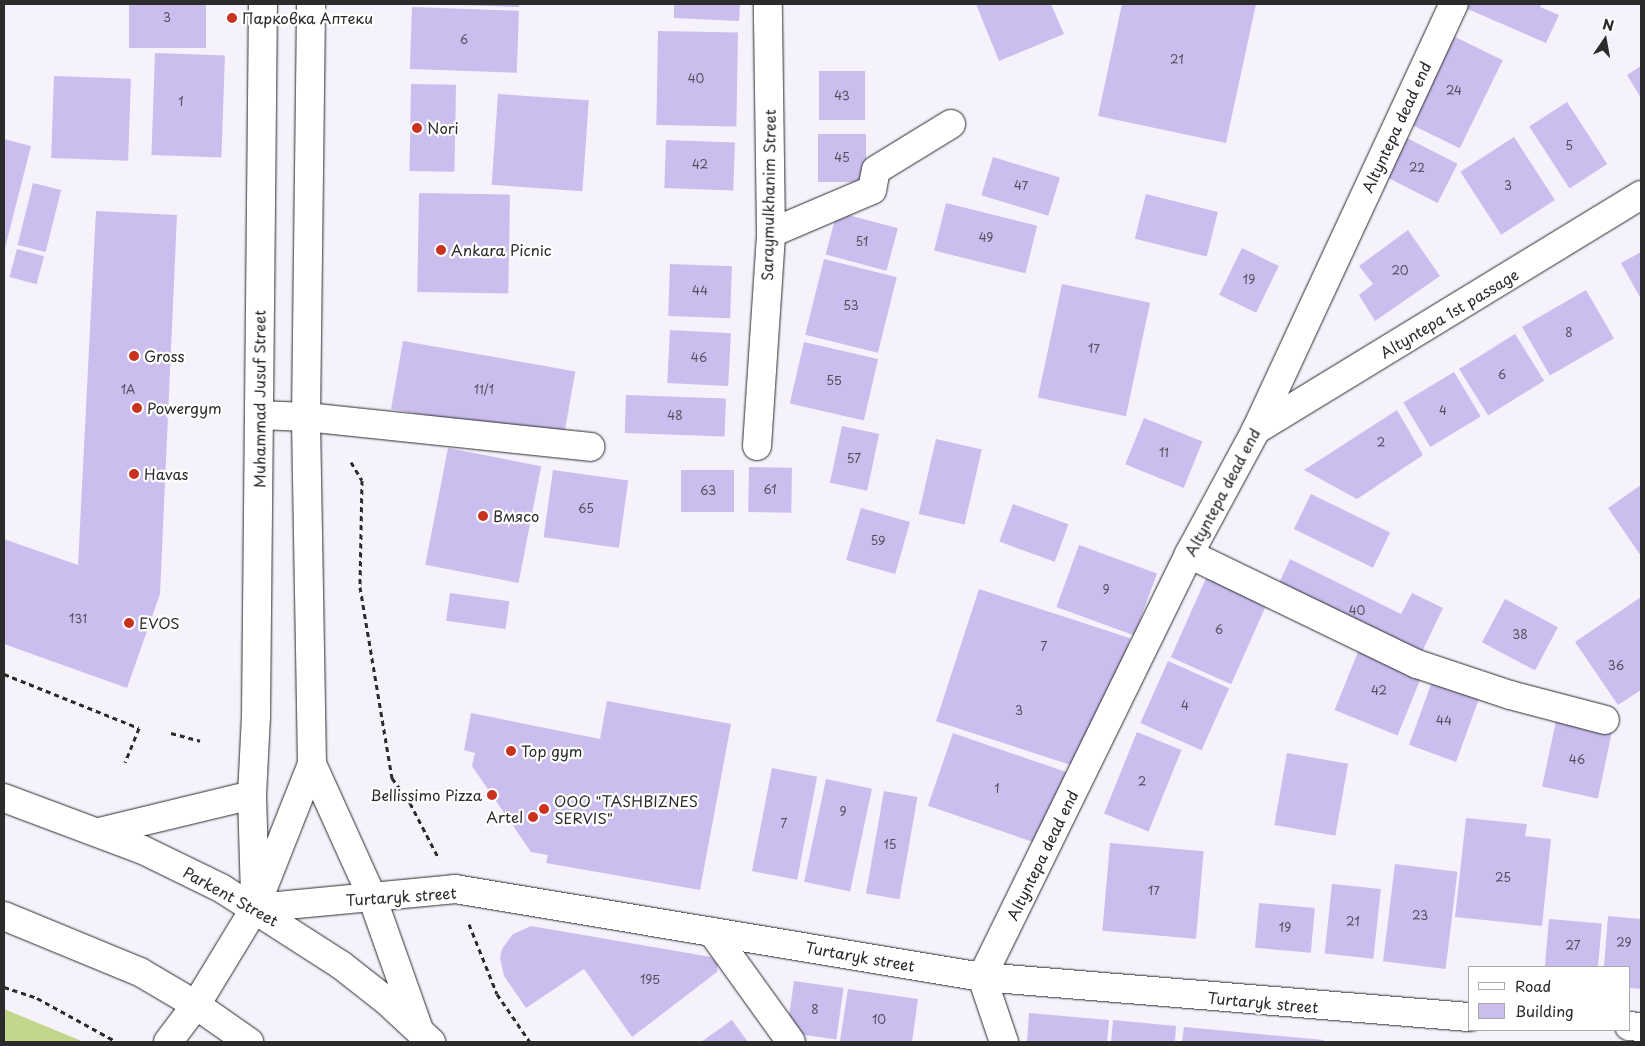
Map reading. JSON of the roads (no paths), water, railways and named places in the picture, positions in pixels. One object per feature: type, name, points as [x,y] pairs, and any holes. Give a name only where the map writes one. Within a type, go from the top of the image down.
[{"type":"street","name":"Muhammad Jusuf Street","points":[[255,908],[252,795],[256,715],[263,4]]},
{"type":"street","points":[[168,1042],[196,1005],[255,908],[312,764],[306,417],[311,4]]},
{"type":"street","name":"Saraymulkhanim Street","points":[[757,446],[771,232],[768,4]]},
{"type":"street","name":"Altyntepa dead end","points":[[982,977],[1189,554],[1256,430],[1454,4]]},
{"type":"street","points":[[771,232],[872,190],[876,170],[951,124]]},
{"type":"street","name":"Altyntepa 1st passage","points":[[1256,430],[1641,195]]},
{"type":"street","points":[[259,415],[306,417],[590,447]]},
{"type":"street","points":[[1189,554],[1417,664],[1510,695],[1605,720]]},
{"type":"street","points":[[312,764],[372,897],[425,1036]]},
{"type":"street","points":[[99,832],[252,795]]},
{"type":"street","name":"Parkent Street","points":[[4,798],[99,832],[186,869],[255,908],[341,965],[425,1036]]},
{"type":"street","name":"Turtaryk street","points":[[255,908],[455,889],[982,977],[1468,1017]]},
{"type":"street","points":[[4,916],[110,958],[196,1005],[249,1042]]},
{"type":"street","points":[[712,932],[791,1042]]},
{"type":"street","points":[[982,977],[1004,1042]]},
{"type":"place","name":"Парковка Аптеки","points":[[232,18]]},
{"type":"place","name":"Nori","points":[[417,128]]},
{"type":"place","name":"Ankara Picnic","points":[[441,250]]},
{"type":"place","name":"Gross","points":[[134,356]]},
{"type":"place","name":"Powergym","points":[[137,408]]},
{"type":"place","name":"Havas","points":[[134,474]]},
{"type":"place","name":"Вмясо","points":[[483,516]]},
{"type":"place","name":"EVOS","points":[[129,623]]},
{"type":"place","name":"Top gym","points":[[511,751]]},
{"type":"place","name":"Bellissimo Pizza","points":[[492,795]]},
{"type":"place","name":"ООО \"TASHBIZNES SERVIS\"","points":[[544,809]]},
{"type":"place","name":"Artel","points":[[533,817]]}]
